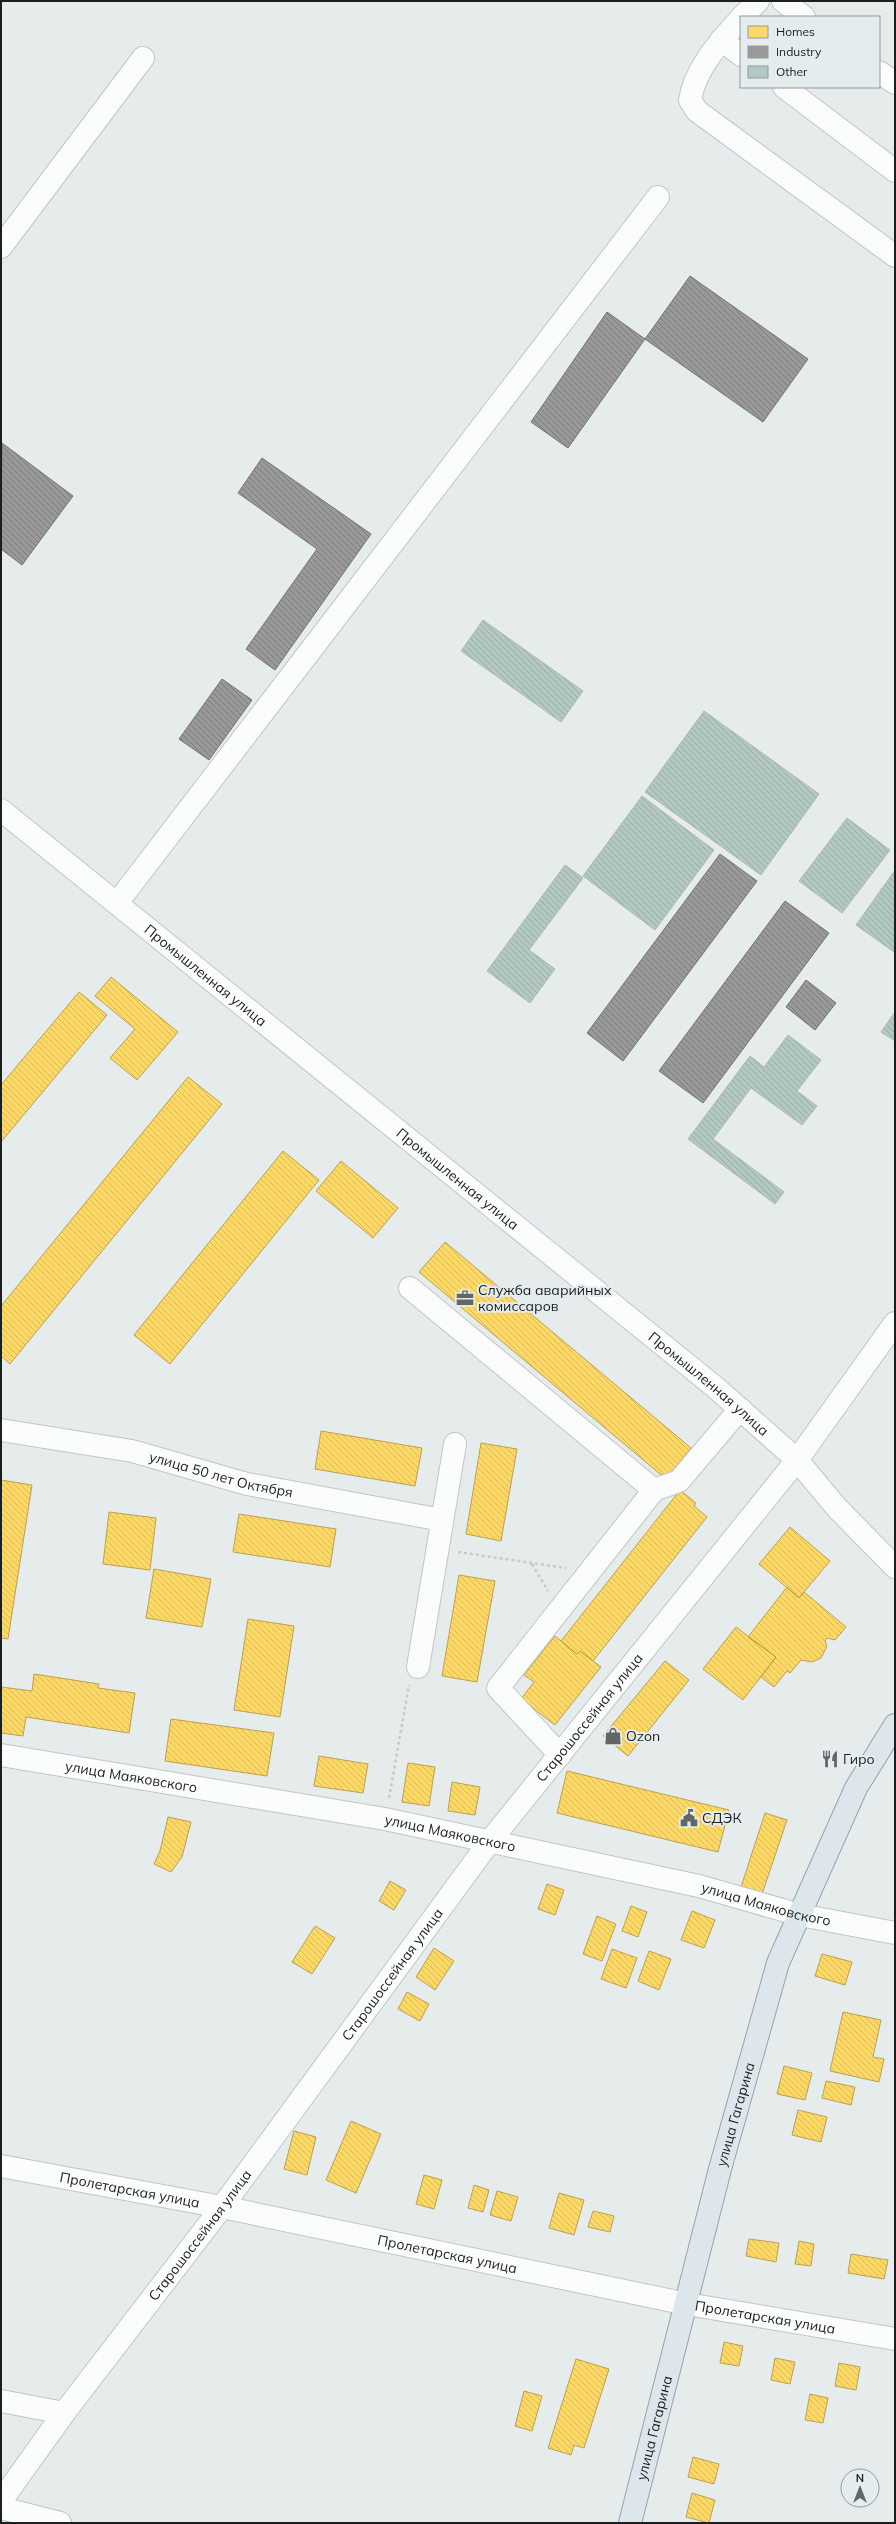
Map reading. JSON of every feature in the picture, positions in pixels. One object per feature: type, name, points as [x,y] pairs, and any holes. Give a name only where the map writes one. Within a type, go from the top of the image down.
[{"type":"main road","name":"улица Гагарина","points":[[630,2523],[687,2304],[720,2169],[778,1963],[856,1788],[895,1725]]},
{"type":"street","points":[[742,16],[758,1]]},
{"type":"street","points":[[783,1],[803,16]]},
{"type":"street","points":[[740,18],[721,40],[692,82],[690,100],[697,111],[895,256]]},
{"type":"street","points":[[721,40],[740,54]]},
{"type":"street","points":[[1,247],[143,58]]},
{"type":"street","points":[[880,73],[895,83]]},
{"type":"street","points":[[785,88],[895,171]]},
{"type":"street","points":[[117,903],[658,197]]},
{"type":"street","name":"Промышленная улица","points":[[4,819],[117,903],[614,1304],[740,1409],[797,1460],[837,1508],[895,1567]]},
{"type":"street","points":[[410,1288],[654,1490]]},
{"type":"street","name":"Старошоссейная улица","points":[[1,2501],[64,2413],[222,2207],[490,1841],[797,1460],[895,1324]]},
{"type":"street","points":[[560,1754],[498,1688],[654,1490],[679,1481],[740,1409]]},
{"type":"street","name":"улица 50 лет Октября","points":[[1,1430],[132,1452],[247,1484],[442,1520]]},
{"type":"street","points":[[418,1667],[455,1444]]},
{"type":"street","name":"улица Маяковского","points":[[1,1755],[385,1819],[699,1886],[800,1915],[895,1933]]},
{"type":"street","name":"Пролетарская улица","points":[[1,2166],[222,2207],[687,2304],[895,2339]]},
{"type":"street","points":[[1,2401],[64,2413]]},
{"type":"street","points":[[1,2508],[60,2523]]},
{"type":"path","points":[[438,1548],[532,1564],[591,1570]]},
{"type":"path","points":[[532,1564],[559,1610]]},
{"type":"path","points":[[385,1819],[411,1676],[418,1667]]},
{"type":"building: Homes","points":[[111,977],[178,1032],[137,1080],[110,1058],[135,1029],[95,996]]},
{"type":"building: Homes","points":[[79,992],[107,1015],[1,1142],[1,1085]]},
{"type":"building: Homes","points":[[188,1077],[222,1104],[10,1364],[1,1356],[1,1306]]},
{"type":"building: Homes","points":[[283,1151],[319,1180],[170,1364],[134,1335]]},
{"type":"building: Homes","points":[[341,1161],[398,1208],[373,1238],[316,1191]]},
{"type":"building: Homes","points":[[445,1242],[691,1448],[666,1479],[419,1272]]},
{"type":"building: Homes","points":[[321,1431],[422,1448],[415,1486],[315,1469]]},
{"type":"building: Homes","points":[[481,1443],[517,1449],[501,1541],[466,1534]]},
{"type":"building: Homes","points":[[1,1480],[32,1485],[8,1639],[1,1638]]},
{"type":"building: Homes","points":[[680,1490],[696,1503],[694,1506],[707,1517],[593,1661],[580,1651],[577,1654],[561,1641]]},
{"type":"building: Homes","points":[[109,1512],[156,1518],[150,1570],[103,1564]]},
{"type":"building: Homes","points":[[239,1514],[336,1529],[330,1567],[233,1552]]},
{"type":"building: Homes","points":[[790,1527],[830,1561],[799,1598],[759,1564]]},
{"type":"building: Homes","points":[[154,1569],[211,1579],[202,1627],[146,1618]]},
{"type":"building: Homes","points":[[459,1575],[495,1581],[477,1682],[442,1676]]},
{"type":"building: Homes","points":[[787,1587],[799,1598],[804,1592],[846,1627],[835,1640],[827,1638],[825,1641],[827,1646],[821,1658],[812,1662],[801,1660],[790,1673],[787,1671],[774,1687],[761,1677],[776,1657],[748,1637]]},
{"type":"building: Homes","points":[[248,1619],[294,1626],[280,1717],[234,1710]]},
{"type":"building: Homes","points":[[736,1627],[776,1657],[743,1700],[703,1669]]},
{"type":"building: Homes","points":[[555,1636],[577,1654],[580,1651],[601,1667],[555,1725],[521,1699],[534,1682],[524,1675]]},
{"type":"building: Homes","points":[[665,1661],[689,1680],[628,1756],[603,1736]]},
{"type":"building: Homes","points":[[34,1674],[99,1684],[98,1688],[135,1693],[129,1733],[26,1717],[23,1736],[1,1733],[1,1687],[32,1691]]},
{"type":"building: Homes","points":[[171,1719],[274,1733],[267,1776],[165,1761]]},
{"type":"building: Homes","points":[[319,1756],[368,1764],[363,1793],[314,1786]]},
{"type":"building: Homes","points":[[408,1763],[435,1767],[429,1806],[402,1802]]},
{"type":"building: Homes","points":[[567,1771],[729,1810],[718,1852],[557,1813]]},
{"type":"building: Homes","points":[[452,1782],[480,1787],[475,1815],[448,1811]]},
{"type":"building: Homes","points":[[765,1813],[787,1820],[762,1894],[741,1887]]},
{"type":"building: Homes","points":[[168,1817],[191,1822],[182,1857],[171,1872],[154,1864],[160,1851]]},
{"type":"building: Homes","points":[[390,1881],[406,1890],[394,1910],[379,1901]]},
{"type":"building: Homes","points":[[547,1884],[564,1890],[555,1915],[538,1909]]},
{"type":"building: Homes","points":[[631,1906],[647,1912],[638,1937],[622,1931]]},
{"type":"building: Homes","points":[[692,1911],[715,1920],[704,1948],[681,1940]]},
{"type":"building: Homes","points":[[597,1916],[616,1924],[602,1961],[583,1954]]},
{"type":"building: Homes","points":[[315,1926],[335,1938],[312,1974],[292,1962]]},
{"type":"building: Homes","points":[[434,1948],[454,1961],[435,1990],[416,1977]]},
{"type":"building: Homes","points":[[612,1949],[637,1958],[626,1988],[601,1979]]},
{"type":"building: Homes","points":[[649,1951],[671,1959],[659,1990],[638,1981]]},
{"type":"building: Homes","points":[[822,1954],[852,1962],[845,1985],[815,1976]]},
{"type":"building: Homes","points":[[407,1992],[429,2004],[420,2021],[398,2009]]},
{"type":"building: Homes","points":[[843,2012],[881,2020],[873,2057],[884,2059],[879,2082],[830,2071]]},
{"type":"building: Homes","points":[[784,2066],[812,2073],[805,2100],[777,2094]]},
{"type":"building: Homes","points":[[826,2081],[855,2087],[851,2105],[822,2098]]},
{"type":"building: Homes","points":[[798,2110],[827,2117],[821,2142],[792,2135]]},
{"type":"building: Homes","points":[[351,2121],[381,2134],[356,2193],[326,2180]]},
{"type":"building: Homes","points":[[294,2131],[316,2137],[307,2175],[284,2169]]},
{"type":"building: Homes","points":[[424,2175],[442,2180],[434,2209],[416,2204]]},
{"type":"building: Homes","points":[[474,2185],[489,2190],[483,2212],[468,2208]]},
{"type":"building: Homes","points":[[497,2191],[518,2197],[511,2221],[490,2215]]},
{"type":"building: Homes","points":[[559,2193],[584,2200],[574,2235],[549,2228]]},
{"type":"building: Homes","points":[[593,2211],[614,2216],[610,2232],[588,2227]]},
{"type":"building: Homes","points":[[749,2239],[779,2243],[776,2262],[746,2256]]},
{"type":"building: Homes","points":[[799,2241],[814,2244],[811,2266],[795,2264]]},
{"type":"building: Homes","points":[[851,2254],[888,2260],[884,2279],[848,2273]]},
{"type":"building: Homes","points":[[724,2342],[743,2346],[739,2366],[720,2363]]},
{"type":"building: Homes","points":[[775,2358],[795,2362],[790,2384],[771,2380]]},
{"type":"building: Homes","points":[[576,2359],[609,2369],[584,2448],[574,2445],[571,2455],[548,2448]]},
{"type":"building: Homes","points":[[839,2363],[860,2367],[856,2390],[835,2386]]},
{"type":"building: Homes","points":[[524,2391],[542,2396],[532,2431],[515,2426]]},
{"type":"building: Homes","points":[[810,2394],[828,2398],[823,2423],[805,2420]]},
{"type":"building: Homes","points":[[693,2457],[719,2464],[714,2484],[688,2477]]},
{"type":"building: Homes","points":[[692,2493],[715,2500],[709,2523],[686,2517]]},
{"type":"building: Industry","points":[[690,276],[808,359],[763,422],[645,339]]},
{"type":"building: Industry","points":[[607,312],[645,339],[568,448],[531,422]]},
{"type":"building: Industry","points":[[2,443],[73,496],[22,565],[1,549]]},
{"type":"building: Industry","points":[[262,458],[371,534],[275,670],[246,649],[317,549],[238,493]]},
{"type":"building: Industry","points":[[222,679],[252,700],[209,760],[179,739]]},
{"type":"building: Industry","points":[[720,854],[757,881],[623,1061],[587,1033]]},
{"type":"building: Industry","points":[[785,901],[829,933],[703,1103],[659,1071]]},
{"type":"building: Industry","points":[[806,980],[836,1003],[815,1030],[786,1007]]},
{"type":"building: Other","points":[[483,620],[583,691],[561,722],[461,651]]},
{"type":"building: Other","points":[[704,711],[819,794],[761,875],[645,792]]},
{"type":"building: Other","points":[[642,796],[714,850],[655,930],[583,876]]},
{"type":"building: Other","points":[[847,818],[890,850],[842,913],[799,881]]},
{"type":"building: Other","points":[[565,865],[583,878],[529,950],[555,969],[530,1003],[487,971]]},
{"type":"building: Other","points":[[895,870],[895,950],[894,952],[856,925]]},
{"type":"building: Other","points":[[895,1012],[895,1041],[881,1032]]},
{"type":"building: Other","points":[[788,1035],[821,1060],[797,1091],[817,1106],[802,1125],[751,1088],[713,1139],[784,1192],[775,1204],[688,1139],[750,1056],[764,1067]]},
{"type":"place","name":"Служба аварийных комиссаров","points":[[465,1298]]},
{"type":"place","name":"Ozon","points":[[613,1736]]},
{"type":"place","name":"Гиро","points":[[830,1759]]},
{"type":"place","name":"СДЭК","points":[[689,1818]]}]
